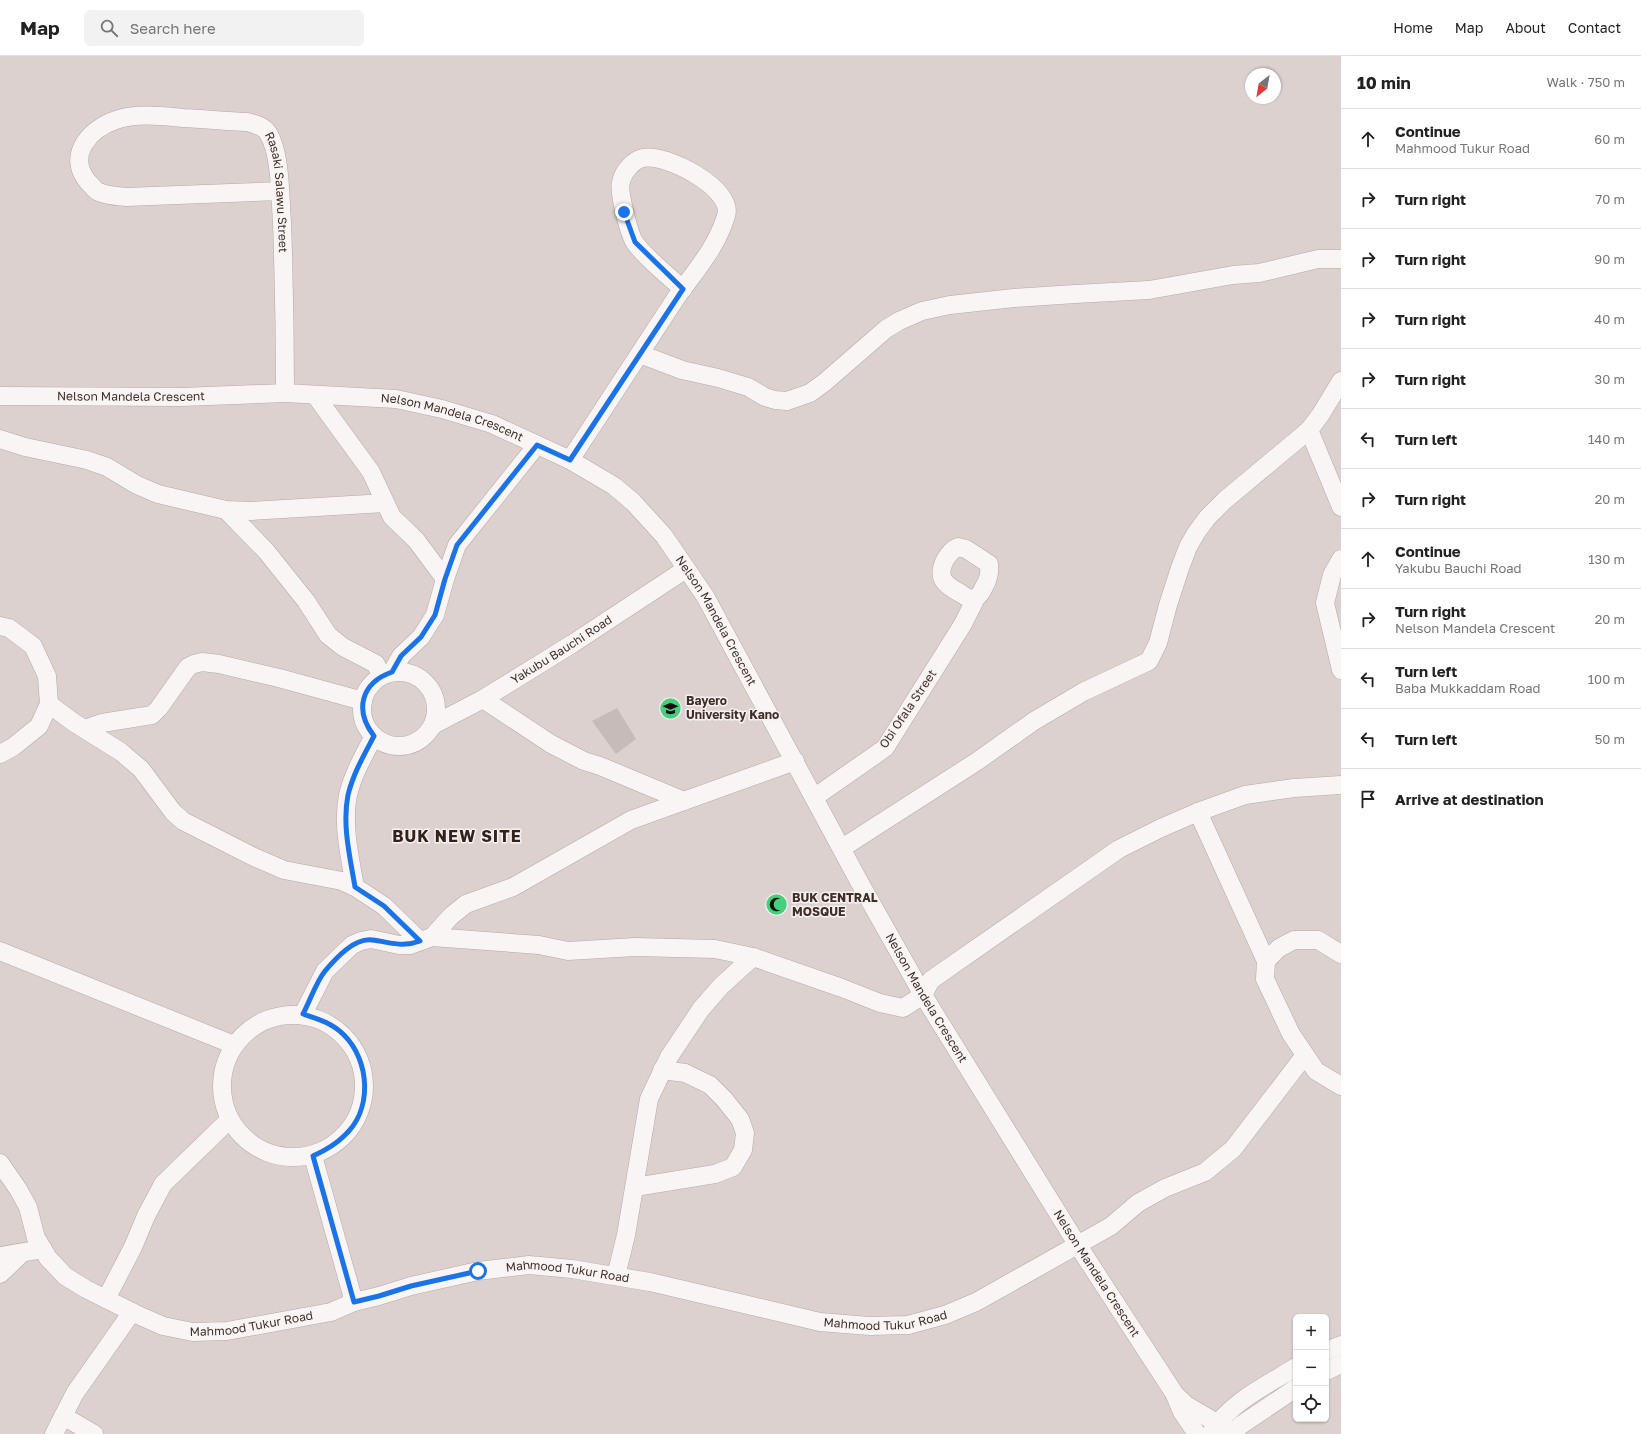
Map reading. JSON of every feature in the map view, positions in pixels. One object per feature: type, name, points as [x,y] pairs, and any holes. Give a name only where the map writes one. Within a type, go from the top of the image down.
[{"type":"street","name":"Rasaki Salawu Street","points":[[280,191],[126,197],[110,196],[97,192],[84,177],[78,156],[83,143],[96,130],[114,120],[130,116],[166,116],[247,122],[258,125],[267,131],[276,154],[280,191],[285,295],[285,394]]},
{"type":"street","points":[[570,460],[683,289],[711,252],[727,215],[727,206],[720,195],[704,180],[688,170],[661,159],[642,158],[631,165],[620,183],[624,212],[635,242],[683,289]]},
{"type":"street","points":[[640,354],[682,370],[718,378],[748,387],[765,397],[787,401],[810,393],[825,382],[886,329],[899,321],[922,311],[950,305],[981,302],[1075,294],[1148,290],[1233,275],[1259,273],[1318,258],[1341,259]]},
{"type":"street","points":[[842,848],[976,762],[1034,721],[1083,692],[1149,661],[1158,643],[1180,568],[1188,547],[1196,533],[1207,518],[1225,500],[1309,430],[1321,414],[1341,381]]},
{"type":"street","name":"Nelson Mandela Crescent","points":[[0,396],[182,397],[285,394],[396,399],[492,424],[570,460],[614,486],[633,502],[664,536],[705,596],[923,996],[1077,1244],[1174,1393]]},
{"type":"street","points":[[316,395],[371,472],[392,517],[416,540],[445,579]]},
{"type":"street","points":[[1309,430],[1341,508]]},
{"type":"street","points":[[0,439],[25,447],[87,460],[108,467],[137,485],[158,494],[226,510],[251,511],[385,503]]},
{"type":"street","points":[[226,510],[266,551],[306,601],[328,635],[343,647],[376,664],[387,674],[404,672],[415,675],[425,682],[432,691],[436,702],[436,714],[433,725],[417,742],[406,745],[394,746],[383,742],[374,736],[366,727],[362,716],[365,693],[372,683],[387,674],[401,656],[421,637],[435,615],[445,579],[457,545],[537,445]]},
{"type":"street","points":[[1341,559],[1332,575],[1325,603],[1341,670]]},
{"type":"street","name":"Yakubu Bauchi Road","points":[[433,725],[483,700],[572,644],[686,569]]},
{"type":"street","name":"Obi Ofala Street","points":[[815,797],[885,748],[963,624],[976,598]]},
{"type":"street","points":[[0,626],[9,628],[34,646],[47,676],[49,704],[39,726],[13,747],[0,754]]},
{"type":"street","points":[[85,729],[102,723],[152,715],[159,708],[188,667],[202,662],[219,664],[279,678],[363,701]]},
{"type":"street","points":[[483,700],[551,744],[584,761],[600,766],[684,801]]},
{"type":"street","points":[[49,704],[73,722],[121,752],[141,768],[173,812],[184,821],[254,857],[284,870],[342,881],[355,887],[384,906],[426,939],[539,945],[568,950],[635,947],[715,949],[753,957],[880,1003],[902,1008],[923,996],[931,980],[1119,849],[1161,828],[1198,812],[1245,795],[1294,788],[1341,785]]},
{"type":"street","points":[[355,887],[345,823],[348,795],[356,773],[374,736]]},
{"type":"street","points":[[303,1014],[325,971],[352,945],[371,939],[400,945],[410,945],[426,939],[466,904],[514,887],[631,820],[795,761]]},
{"type":"street","points":[[1198,812],[1266,961],[1265,979],[1291,1034],[1316,1071],[1341,1086]]},
{"type":"street","points":[[1266,961],[1279,948],[1294,940],[1318,940],[1341,954]]},
{"type":"street","points":[[0,951],[234,1045]]},
{"type":"street","points":[[616,1276],[626,1235],[649,1099],[669,1056],[701,1010],[722,986],[753,957]]},
{"type":"street","points":[[303,1014],[325,1021],[343,1034],[357,1052],[364,1074],[365,1096],[358,1117],[345,1136],[327,1149],[313,1156],[283,1157],[262,1150],[243,1137],[230,1119],[222,1098],[222,1075],[228,1054],[234,1045],[241,1036],[259,1022],[281,1015],[303,1014]]},
{"type":"street","name":"Mahmood Tukur Road","points":[[0,1163],[18,1189],[28,1207],[36,1238],[48,1258],[65,1276],[86,1289],[163,1326],[193,1332],[227,1331],[331,1312],[354,1302],[411,1286],[478,1271],[529,1265],[572,1269],[650,1282],[820,1322],[869,1326],[908,1325],[946,1315],[976,1302],[1111,1226],[1138,1203],[1165,1188],[1205,1172],[1233,1148],[1305,1055]]},
{"type":"street","points":[[635,1186],[715,1174],[733,1167],[743,1150],[745,1133],[740,1119],[724,1099],[710,1085],[685,1073],[662,1070]]},
{"type":"street","points":[[106,1299],[133,1247],[162,1184],[230,1119]]},
{"type":"street","points":[[313,1156],[354,1302]]},
{"type":"street","points":[[0,1256],[43,1250]]},
{"type":"street","points":[[0,1274],[21,1254]]},
{"type":"street","points":[[54,1434],[75,1393],[132,1312]]},
{"type":"street","points":[[1328,1350],[1341,1345]]},
{"type":"street","points":[[1329,1370],[1341,1364]]},
{"type":"street","points":[[1214,1429],[1235,1405],[1293,1369]]},
{"type":"street","points":[[1174,1393],[1214,1429],[1233,1433],[1241,1425],[1293,1390]]},
{"type":"street","points":[[1174,1393],[1182,1412],[1197,1434]]},
{"type":"street","points":[[63,1416],[94,1434]]},
{"type":"shaded area","name":"Bayero University Kano","points":[[0,56],[1341,56],[1341,1434],[0,1434]]},
{"type":"building","points":[[617,708],[636,739],[616,754],[592,721]]},
{"type":"place","name":"Bayero University Kano","points":[[670,708]]},
{"type":"place","name":"BUK CENTRAL MOSQUE","points":[[777,905]]},
{"type":"district","name":"BUK NEW SITE","points":[[457,836]]},
{"type":"route","points":[[478,1271],[411,1286],[354,1302],[313,1156],[327,1149],[345,1136],[358,1117],[365,1096],[364,1074],[357,1052],[343,1034],[325,1021],[303,1014],[325,971],[352,945],[371,939],[400,945],[410,945],[420,941],[384,906],[355,887],[345,823],[348,795],[356,773],[374,736],[366,727],[362,716],[365,693],[372,683],[381,676],[392,672],[401,656],[421,637],[435,615],[445,579],[457,545],[537,445],[570,460],[626,373],[683,289],[648,257],[635,242],[624,212]]}]
